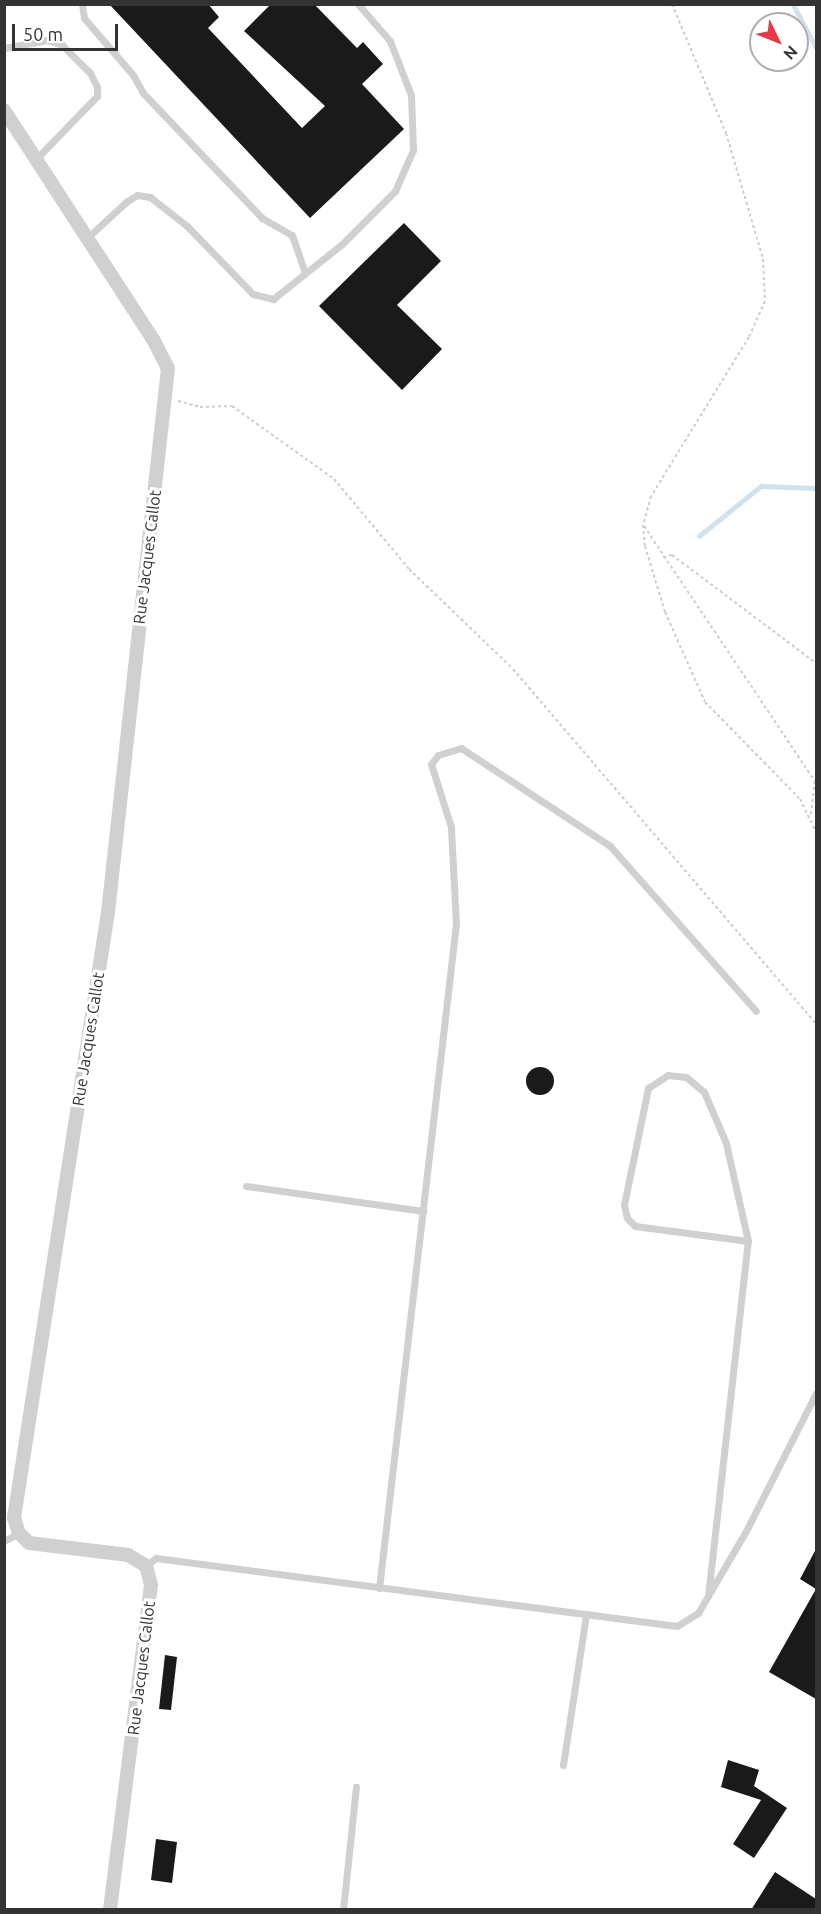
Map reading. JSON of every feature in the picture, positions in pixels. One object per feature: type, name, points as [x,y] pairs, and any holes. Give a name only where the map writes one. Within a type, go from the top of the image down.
[{"type":"street","name":"Rue Jacques Callot","points":[[4,110],[88,237],[154,341],[168,368],[167,395],[108,912],[14,1518],[19,1533]]},
{"type":"street","points":[[19,1533],[29,1543],[128,1556],[146,1566]]},
{"type":"street","name":"Rue Jacques Callot","points":[[110,1910],[152,1585],[146,1566]]},
{"type":"lane","points":[[82,4],[84,18],[132,75],[143,93],[262,219],[292,235],[305,273]]},
{"type":"lane","points":[[88,237],[126,202],[137,195],[150,197],[187,226],[253,294],[273,298],[341,245],[396,191],[413,150],[411,95],[390,41],[358,4]]},
{"type":"lane","points":[[4,48],[47,40],[62,45],[90,73],[97,87],[97,96],[36,159]]},
{"type":"lane","points":[[379,1588],[456,924],[451,827],[431,764],[438,755],[461,748],[610,846],[756,1011]]},
{"type":"lane","points":[[708,1596],[748,1241],[726,1143],[705,1092],[686,1077],[668,1075],[648,1088],[624,1205],[627,1218],[635,1226],[748,1241]]},
{"type":"lane","points":[[246,1186],[423,1211]]},
{"type":"lane","points":[[146,1566],[156,1558],[677,1626],[698,1613],[816,1393]]},
{"type":"lane","points":[[4,1541],[19,1533]]},
{"type":"lane","points":[[563,1765],[586,1614]]},
{"type":"lane","points":[[343,1910],[356,1787]]},
{"type":"path","points":[[672,4],[726,133],[763,259],[765,301],[749,337],[651,496],[644,525],[645,546],[665,612],[705,702],[811,815]]},
{"type":"path","points":[[167,395],[200,407],[232,406],[334,479],[409,569],[513,669],[816,1024]]},
{"type":"path","points":[[644,525],[663,557],[815,781],[811,815],[816,832]]},
{"type":"path","points":[[663,557],[672,555],[816,663]]},
{"type":"building","points":[[109,4],[208,4],[219,17],[208,28],[302,128],[325,106],[244,31],[271,4],[314,4],[357,48],[363,42],[383,64],[362,84],[404,129],[310,218]]},
{"type":"building","points":[[404,223],[441,261],[397,305],[442,349],[402,390],[319,306]]},
{"type":"building","points":[[540,1067],[550,1071],[554,1081],[550,1091],[540,1095],[530,1091],[526,1081],[530,1071]]},
{"type":"building","points":[[816,1549],[816,1589],[800,1579]]},
{"type":"building","points":[[816,1589],[816,1699],[769,1672]]},
{"type":"building","points":[[165,1655],[177,1657],[171,1710],[159,1709]]},
{"type":"building","points":[[728,1760],[759,1770],[754,1786],[787,1808],[754,1858],[733,1844],[761,1800],[721,1787]]},
{"type":"building","points":[[156,1839],[177,1842],[172,1883],[151,1880]]},
{"type":"building","points":[[775,1872],[816,1899],[816,1910],[751,1910]]},
{"type":"waterway","points":[[793,4],[816,47]]},
{"type":"waterway","points":[[699,536],[761,486],[816,488]]}]
